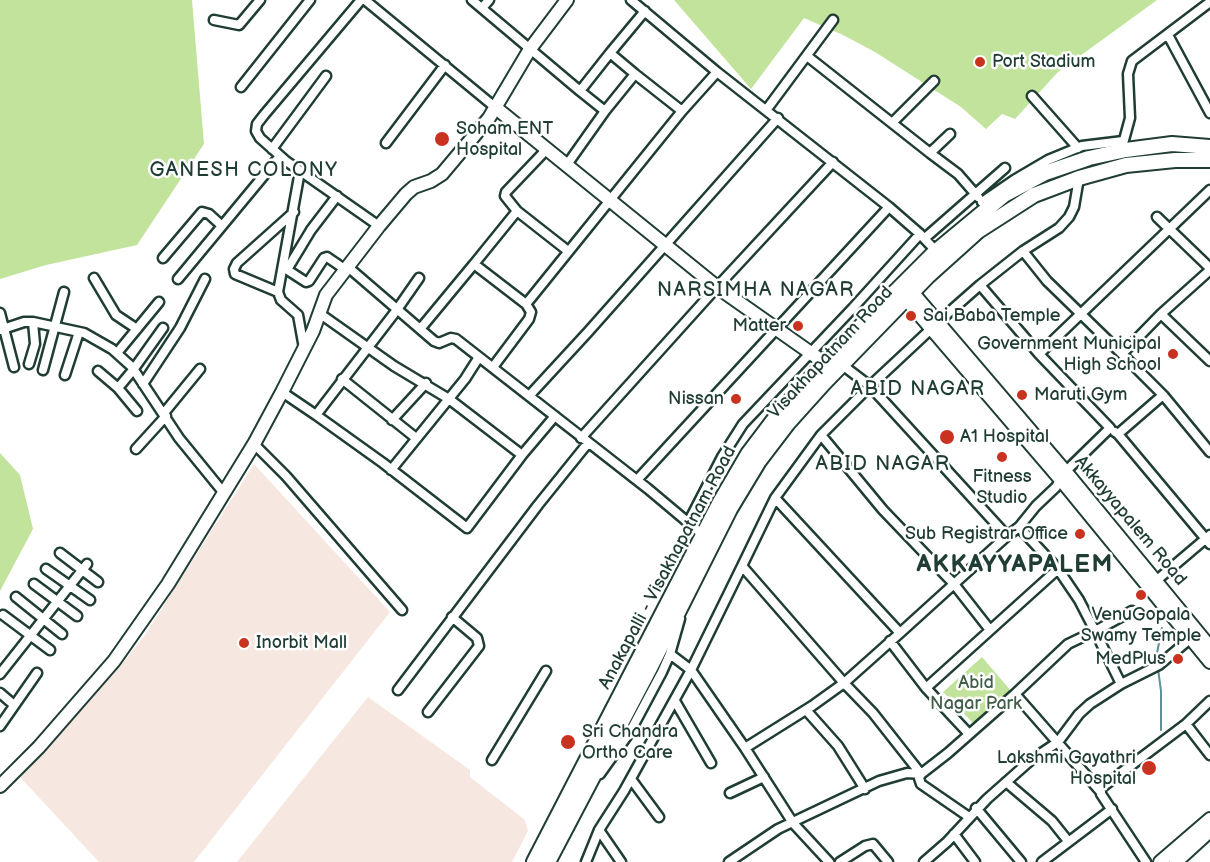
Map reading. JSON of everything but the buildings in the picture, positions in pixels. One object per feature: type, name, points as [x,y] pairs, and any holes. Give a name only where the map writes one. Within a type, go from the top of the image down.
[{"type":"main road","points":[[0,786],[114,661],[168,584],[254,444],[317,323],[326,295],[379,226],[414,187],[442,174],[496,108],[530,49],[567,0]]},
{"type":"main road","points":[[496,108],[664,246],[717,287],[825,363]]},
{"type":"main road","name":"Anakapalli - Visakhapatnam Road","points":[[534,862],[703,535],[748,454],[779,413],[825,363],[905,291],[936,251],[985,205],[1045,173],[1122,146],[1172,144],[1210,147]]},
{"type":"main road","name":"Visakhapatnam Road","points":[[553,861],[730,509],[759,461],[788,423],[905,291],[978,231],[1034,195],[1079,178],[1126,165],[1175,160],[1210,160]]},
{"type":"main road","name":"Akkayyapalem Road","points":[[905,291],[1063,476],[1157,580],[1210,647]]},
{"type":"main road","points":[[1063,476],[1210,662]]},
{"type":"main road","points":[[1160,862],[1210,819]]},
{"type":"main road","points":[[1180,861],[1210,831]]},
{"type":"street","points":[[214,20],[239,25],[260,0]]},
{"type":"street","points":[[241,87],[310,0]]},
{"type":"street","points":[[379,226],[280,156],[260,138],[256,131],[257,124],[363,0],[496,108]]},
{"type":"street","points":[[472,0],[605,111]]},
{"type":"street","points":[[482,8],[489,0]]},
{"type":"street","points":[[631,0],[717,72],[889,207],[923,236],[936,251]]},
{"type":"street","points":[[807,56],[958,174],[985,205],[1014,180],[1048,160],[1078,148],[1122,146],[1130,118],[1129,68],[1132,61],[1210,2]]},
{"type":"street","points":[[580,91],[645,11]]},
{"type":"street","points":[[767,109],[832,20]]},
{"type":"street","points":[[1168,35],[1210,112]]},
{"type":"street","points":[[610,53],[682,111]]},
{"type":"street","points":[[386,142],[445,65]]},
{"type":"street","points":[[526,304],[682,111],[717,72]]},
{"type":"street","points":[[566,166],[605,111],[635,74]]},
{"type":"street","points":[[272,149],[326,76]]},
{"type":"street","points":[[892,123],[934,81]]},
{"type":"street","points":[[1032,96],[1078,148]]},
{"type":"street","points":[[529,396],[778,118]]},
{"type":"street","points":[[930,153],[950,134]]},
{"type":"street","points":[[546,150],[506,192],[506,199],[518,212],[568,251]]},
{"type":"street","points":[[178,279],[280,156]]},
{"type":"street","points":[[398,690],[585,441],[717,287],[833,162]]},
{"type":"street","points":[[688,523],[722,458],[743,424],[923,236],[1005,168]]},
{"type":"street","points":[[300,171],[278,292],[281,300],[298,315],[304,348]]},
{"type":"street","points":[[585,862],[599,830],[675,701],[776,498],[821,435],[870,386],[980,285],[1023,251],[1059,228],[1074,207],[1079,178]]},
{"type":"street","points":[[1039,354],[1080,312],[1210,190]]},
{"type":"street","points":[[337,196],[311,230],[288,268],[289,271],[306,282],[309,281],[327,257],[347,269],[396,311],[439,343],[451,338],[456,339],[637,480],[703,535]]},
{"type":"street","points":[[637,480],[889,207]]},
{"type":"street","points":[[163,258],[202,212],[206,212],[221,225]]},
{"type":"street","points":[[278,292],[236,274],[234,269],[237,263],[294,212]]},
{"type":"street","points":[[421,328],[518,212]]},
{"type":"street","points":[[1122,354],[1210,269],[1157,217]]},
{"type":"street","points":[[1023,251],[1047,280],[1162,395],[1210,452]]},
{"type":"street","points":[[474,264],[526,304],[531,312],[529,319],[493,367]]},
{"type":"street","points":[[94,278],[116,315],[137,329]]},
{"type":"street","points":[[316,415],[396,311],[418,278]]},
{"type":"street","points":[[143,384],[174,339],[205,279]]},
{"type":"street","points":[[980,285],[1039,354],[1114,431],[1209,539],[1157,580]]},
{"type":"street","points":[[43,370],[64,292]]},
{"type":"street","points":[[117,353],[159,302]]},
{"type":"street","points":[[0,313],[2,329],[15,367]]},
{"type":"street","points":[[319,313],[368,348],[449,399],[522,455]]},
{"type":"street","points":[[1161,314],[1210,361]]},
{"type":"street","points":[[2,329],[24,322],[33,322],[79,332],[101,341],[117,353],[133,370],[165,414],[179,438],[223,492]]},
{"type":"street","points":[[29,364],[34,350],[33,322]]},
{"type":"street","points":[[118,388],[163,328]]},
{"type":"street","points":[[65,375],[79,332]]},
{"type":"street","points":[[392,470],[465,379],[479,357]]},
{"type":"street","points":[[841,364],[870,386],[1007,536]]},
{"type":"street","points":[[136,449],[200,369]]},
{"type":"street","points":[[98,371],[118,388],[137,411]]},
{"type":"street","points":[[342,379],[416,438]]},
{"type":"street","points":[[392,420],[426,383]]},
{"type":"street","points":[[282,392],[392,470],[467,528],[522,455],[555,416]]},
{"type":"street","points":[[745,748],[806,710],[844,682],[1019,527],[1063,476],[1114,431],[1162,395]]},
{"type":"street","points":[[821,435],[883,510],[954,584],[990,630]]},
{"type":"street","points":[[254,444],[286,476],[402,610]]},
{"type":"street","points":[[776,498],[900,633]]},
{"type":"street","points":[[1019,527],[1058,569],[1079,600],[1121,684]]},
{"type":"street","points":[[60,553],[84,567],[98,582]]},
{"type":"street","points":[[2,668],[84,567]]},
{"type":"street","points":[[742,567],[873,713],[921,774]]},
{"type":"street","points":[[46,569],[90,600]]},
{"type":"street","points":[[926,688],[1058,569]]},
{"type":"street","points":[[34,584],[77,616]]},
{"type":"street","points":[[16,597],[62,634]]},
{"type":"street","points":[[584,796],[630,732],[670,654],[686,598]]},
{"type":"street","points":[[969,817],[921,784],[919,778],[921,774],[1015,694],[1068,645],[1132,611]]},
{"type":"street","points":[[3,615],[50,650]]},
{"type":"street","points":[[428,712],[479,646],[477,638],[452,617]]},
{"type":"street","points":[[924,862],[954,834],[976,808],[1031,760],[1058,742],[1079,714],[1090,704],[1121,684],[1157,666],[1191,638]]},
{"type":"street","points":[[890,641],[926,688],[969,734]]},
{"type":"street","points":[[670,654],[691,670],[793,823],[829,862]]},
{"type":"street","points":[[492,760],[546,671]]},
{"type":"street","points":[[1,722],[37,673]]},
{"type":"street","points":[[0,693],[14,705]]},
{"type":"street","points":[[1015,694],[1100,791],[1146,862]]},
{"type":"street","points":[[675,701],[711,763]]},
{"type":"street","points":[[1100,791],[1104,785],[1186,724],[1210,701]]},
{"type":"street","points":[[806,710],[838,746],[865,789]]},
{"type":"street","points":[[1186,724],[1210,754]]},
{"type":"street","points":[[0,776],[21,764]]},
{"type":"street","points":[[729,862],[778,829],[892,776],[907,773],[921,774]]},
{"type":"street","points":[[730,793],[764,777]]},
{"type":"street","points":[[631,779],[659,817]]},
{"type":"street","points":[[1006,782],[1052,820],[1068,841]]},
{"type":"street","points":[[976,808],[1021,862]]},
{"type":"street","points":[[1042,862],[1112,809]]},
{"type":"street","points":[[599,830],[621,862]]},
{"type":"street","points":[[954,834],[975,862]]},
{"type":"street","points":[[529,862],[544,843]]},
{"type":"street","points":[[840,862],[865,846],[873,844],[888,862]]},
{"type":"shaded area","points":[[254,464],[390,612],[194,862],[99,862],[18,775],[117,670],[145,635]]},
{"type":"shaded area","points":[[368,697],[470,770],[470,777],[525,820],[528,831],[512,862],[237,862]]},
{"type":"green space","points":[[0,0],[192,0],[204,144],[137,245],[46,265],[0,279]]},
{"type":"green space","name":"Port Stadium","points":[[674,0],[1157,0],[1058,72],[1015,119],[1002,114],[986,129],[961,107],[875,52],[804,18],[751,89]]},
{"type":"green space","points":[[0,453],[20,475],[33,529],[0,591]]},
{"type":"green space","name":"Abid Nagar Park","points":[[982,657],[1012,692],[974,724],[943,692]]},
{"type":"waterway","points":[[1157,663],[1162,628]]},
{"type":"waterway","points":[[1158,669],[1161,691],[1161,730]]},
{"type":"place","name":"Port Stadium","points":[[980,62]]},
{"type":"place","name":"Soham ENT Hospital","points":[[442,139]]},
{"type":"place","name":"Sai Baba Temple","points":[[911,316]]},
{"type":"place","name":"Matter","points":[[798,326]]},
{"type":"place","name":"Government Municipal High School","points":[[1173,354]]},
{"type":"place","name":"Maruti Gym","points":[[1022,395]]},
{"type":"place","name":"Nissan","points":[[736,399]]},
{"type":"place","name":"A1 Hospital","points":[[947,437]]},
{"type":"place","name":"Fitness Studio","points":[[1002,457]]},
{"type":"place","name":"Sub Registrar Office","points":[[1080,534]]},
{"type":"place","name":"VenuGopala Swamy Temple","points":[[1141,595]]},
{"type":"place","name":"Inorbit Mall","points":[[244,643]]},
{"type":"place","name":"MedPlus","points":[[1178,659]]},
{"type":"place","name":"Sri Chandra Ortho Care","points":[[568,742]]},
{"type":"place","name":"Lakshmi Gayathri Hospital","points":[[1149,768]]},
{"type":"district","name":"GANESH COLONY","points":[[244,171]]},
{"type":"district","name":"NARSIMHA NAGAR","points":[[756,291]]},
{"type":"district","name":"ABID NAGAR","points":[[918,390]]},
{"type":"district","name":"ABID NAGAR","points":[[883,465]]},
{"type":"district","name":"AKKAYYAPALEM","points":[[1015,566]]}]
